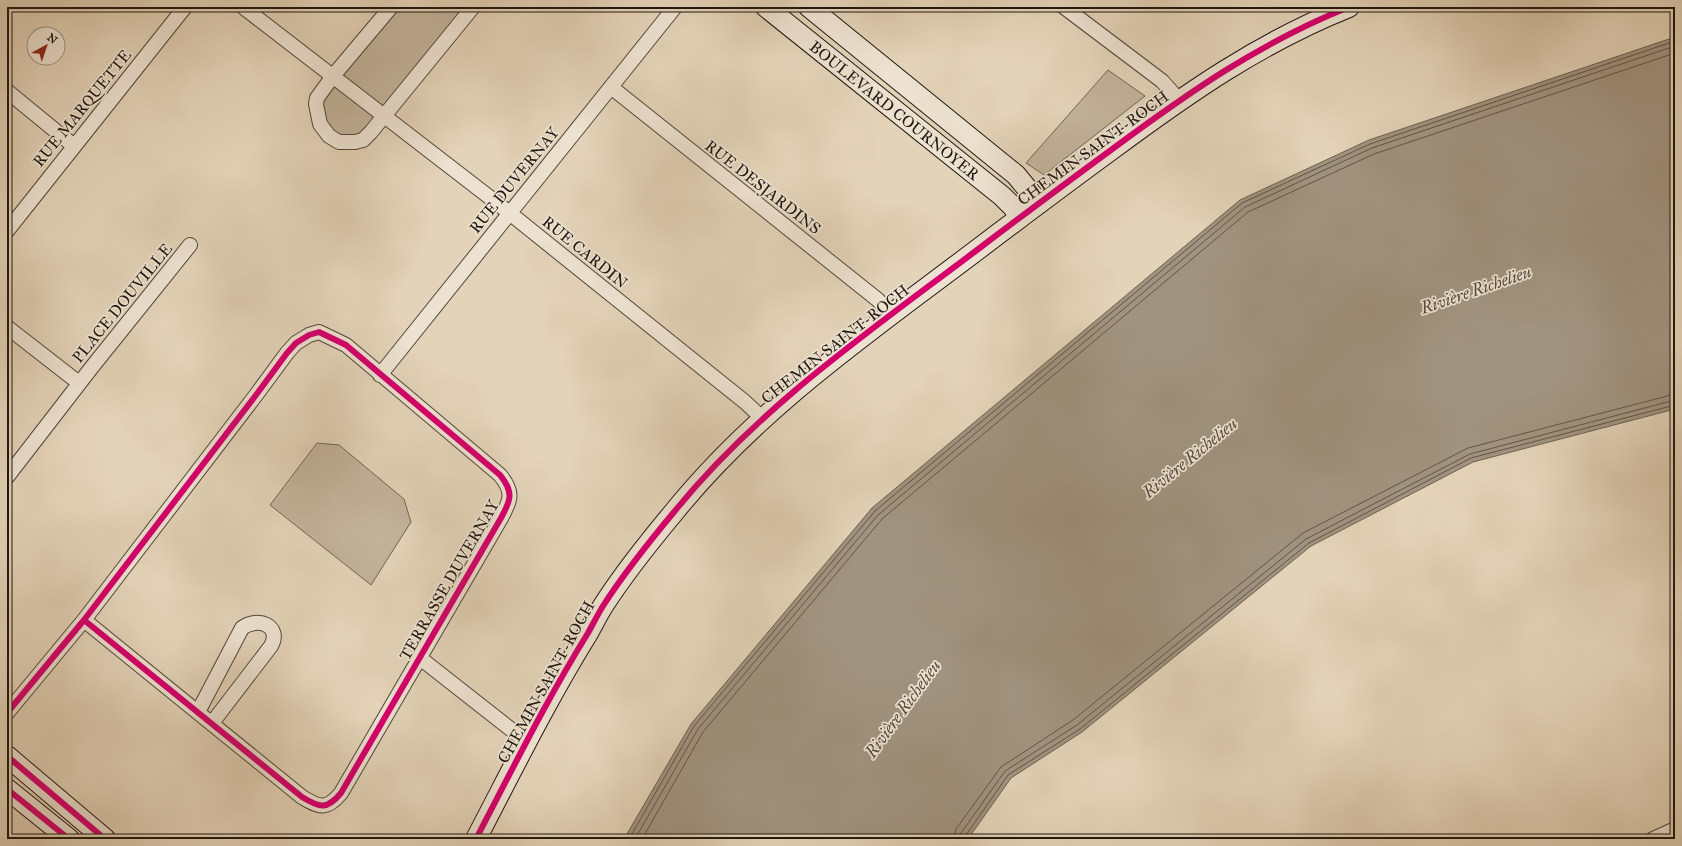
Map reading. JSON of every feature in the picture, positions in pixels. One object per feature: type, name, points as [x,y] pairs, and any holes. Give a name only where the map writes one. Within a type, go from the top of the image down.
[{"type":"main road","name":"BOULEVARD COURNOYER","points":[[766,7],[1002,196],[1020,217]]},
{"type":"main road","name":"BOULEVARD COURNOYER","points":[[809,7],[1016,175],[1039,203]]},
{"type":"main road","name":"CHEMIN SAINT-ROCH","points":[[476,839],[574,654],[589,631],[601,608],[623,577],[697,484],[727,451],[762,418],[806,381],[891,315],[1020,217],[1180,101],[1242,59],[1321,12],[1349,7]]},
{"type":"main road","points":[[7,756],[105,839]]},
{"type":"main road","points":[[7,789],[68,839]]},
{"type":"street","name":"RUE MARQUETTE","points":[[7,231],[185,7]]},
{"type":"street","name":"RUE CARDIN","points":[[243,7],[510,213],[745,402],[762,418]]},
{"type":"street","points":[[390,7],[333,76],[317,98],[316,104],[320,124],[329,136],[339,142],[347,143],[362,140],[384,116],[473,7]]},
{"type":"street","name":"RUE DUVERNAY","points":[[380,375],[675,7]]},
{"type":"street","points":[[1064,7],[1162,81],[1180,101]]},
{"type":"street","name":"RUE DESJARDINS","points":[[611,87],[878,300],[891,315]]},
{"type":"street","points":[[7,91],[74,146]]},
{"type":"street","name":"PLACE DOUVILLE","points":[[7,477],[190,245]]},
{"type":"street","name":"PLACE DOUVILLE","points":[[7,327],[80,383]]},
{"type":"street","name":"TERRASSE DUVERNAY","points":[[7,713],[84,620],[256,395],[286,353],[296,343],[309,336],[319,332],[346,344],[380,375],[500,475],[507,484],[510,492],[509,501],[501,518],[342,793],[333,803],[324,806],[314,804],[302,797],[84,620]]},
{"type":"street","points":[[198,712],[242,628],[248,623],[264,623],[274,633],[275,639],[212,723]]},
{"type":"street","name":"TERRASSE DUVERNAY","points":[[420,658],[527,742]]},
{"type":"street","points":[[1653,839],[1675,830]]},
{"type":"shaded area","points":[[394,7],[473,7],[371,138],[329,136],[321,96]]},
{"type":"shaded area","points":[[1108,70],[1145,96],[1044,175],[1026,163]]},
{"type":"shaded area","points":[[317,443],[339,445],[404,499],[411,522],[371,585],[270,505]]},
{"type":"water","name":"Rivière Richelieu","points":[[1675,37],[1675,409],[1473,462],[1311,546],[1082,732],[1011,778],[968,839],[624,839],[691,724],[872,508],[1240,200],[1369,140]]},
{"type":"cycle path","points":[[476,839],[544,709],[601,609],[637,558],[674,512],[707,474],[742,438],[817,372],[896,310],[1196,89],[1254,53],[1316,21],[1349,7]]},
{"type":"cycle path","points":[[7,713],[84,620],[287,353],[296,343],[309,335],[319,332],[346,345],[500,475],[509,491],[509,501],[501,518],[341,793],[336,799],[327,805],[319,805],[302,797],[84,620]]},
{"type":"cycle path","points":[[7,756],[105,839]]},
{"type":"cycle path","points":[[7,789],[69,839]]}]
